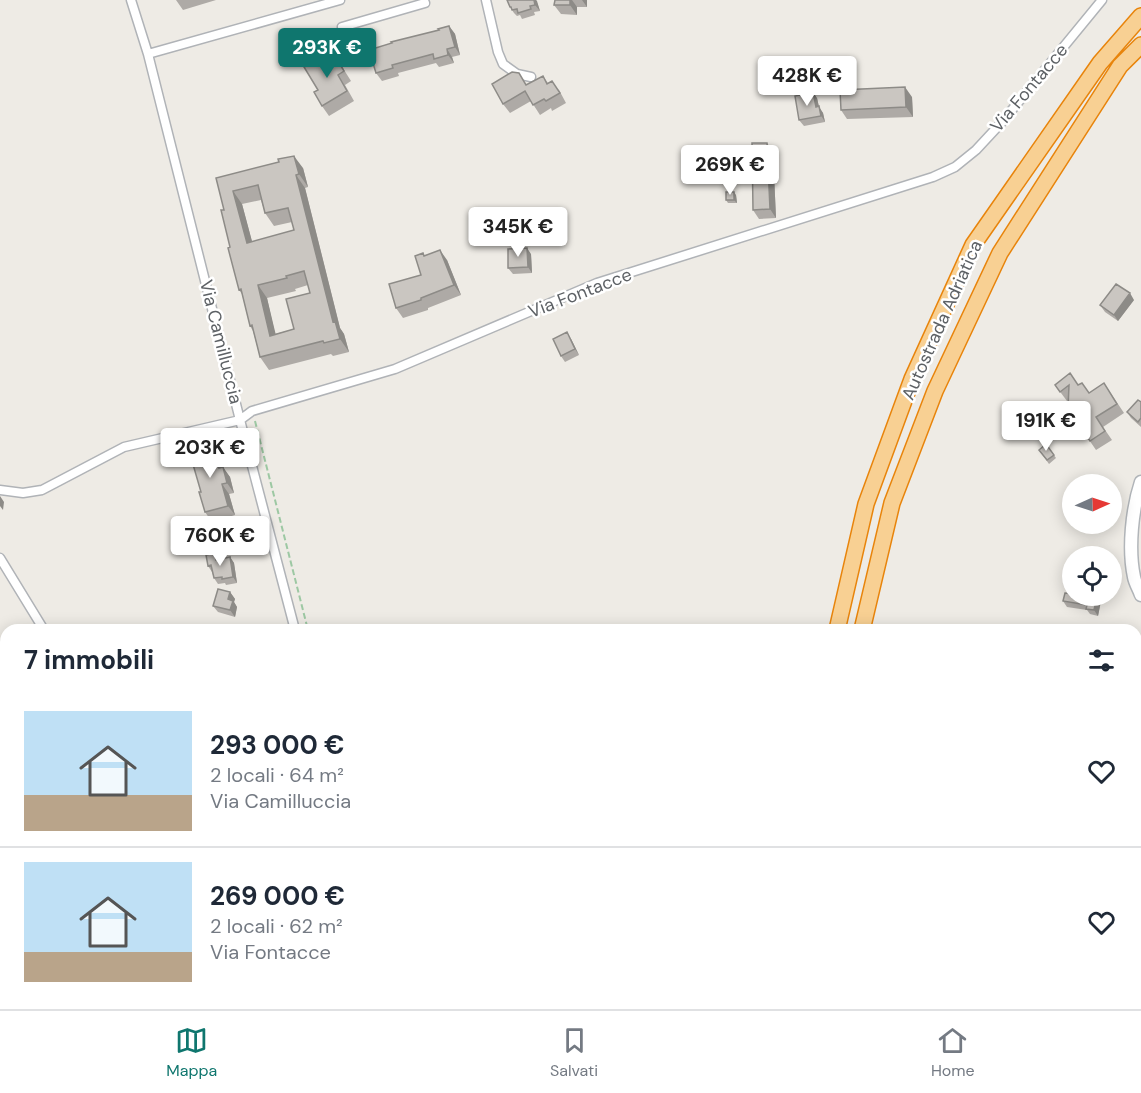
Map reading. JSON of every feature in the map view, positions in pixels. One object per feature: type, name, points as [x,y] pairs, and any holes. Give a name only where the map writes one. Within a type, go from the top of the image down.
[{"type":"highway","name":"Autostrada Adriatica","points":[[838,624],[866,504],[912,379],[973,244],[1100,63],[1141,16]]},
{"type":"highway","name":"Autostrada Adriatica","points":[[863,624],[892,503],[935,391],[1000,253],[1120,66],[1141,45]]},
{"type":"street","name":"Via Camilluccia","points":[[131,0],[148,54],[293,624]]},
{"type":"street","points":[[148,54],[340,0]]},
{"type":"street","points":[[342,27],[436,0]]},
{"type":"street","points":[[486,0],[503,64],[517,75],[531,77]]},
{"type":"street","name":"Via Fontacce","points":[[0,490],[23,493],[42,490],[124,447],[240,420],[252,411],[395,369],[597,283],[955,168],[976,150],[1002,122],[1102,0]]},
{"type":"street","points":[[1141,482],[1135,500],[1131,542],[1134,577],[1141,595]]},
{"type":"street","points":[[0,558],[40,624]]},
{"type":"path","points":[[252,411],[306,624]]},
{"type":"building","points":[[507,0],[534,0],[535,5],[530,6],[531,9],[518,13],[517,9],[512,10]]},
{"type":"building","points":[[555,0],[570,0],[570,5],[554,5]]},
{"type":"building","points":[[449,26],[455,47],[447,49],[448,55],[434,59],[433,54],[392,65],[393,68],[376,73],[369,50]]},
{"type":"building","points":[[334,54],[344,71],[338,75],[347,91],[322,106],[314,92],[318,90],[304,67],[322,57],[324,61]]},
{"type":"building","points":[[512,72],[519,73],[526,85],[543,76],[547,84],[552,81],[560,93],[533,105],[525,91],[503,104],[492,84]]},
{"type":"building","points":[[905,87],[906,107],[841,110],[840,90]]},
{"type":"building","points":[[813,92],[816,107],[819,106],[821,116],[799,120],[795,96]]},
{"type":"building","points":[[752,143],[767,143],[770,209],[753,210]]},
{"type":"building","points":[[294,156],[299,174],[296,175],[333,322],[335,321],[340,339],[260,357],[228,248],[230,247],[221,210],[224,210],[216,178],[279,162],[278,159]],"holes":[[[258,185],[265,213],[288,208],[294,230],[247,243],[233,191]],[[304,271],[310,293],[286,299],[294,329],[270,336],[258,285]]]},
{"type":"building","points":[[726,192],[734,192],[734,200],[726,200]]},
{"type":"building","points":[[527,248],[528,267],[508,268],[508,249]]},
{"type":"building","points":[[440,250],[454,285],[396,308],[389,284],[421,275],[415,256],[423,253],[424,256]]},
{"type":"building","points":[[1116,284],[1130,293],[1114,315],[1100,305]]},
{"type":"building","points":[[567,332],[575,349],[561,356],[553,339]]},
{"type":"building","points":[[1070,373],[1078,385],[1082,383],[1089,393],[1104,383],[1117,404],[1096,417],[1105,431],[1090,441],[1068,409],[1069,385],[1060,392],[1055,385]]},
{"type":"building","points":[[1138,400],[1141,402],[1141,418],[1138,422],[1127,412]]},
{"type":"building","points":[[1046,444],[1054,455],[1047,460],[1039,450]]},
{"type":"building","points":[[213,447],[219,468],[223,467],[227,483],[222,484],[228,506],[205,512],[190,454]]},
{"type":"building","points":[[215,553],[216,560],[230,557],[233,577],[214,578],[206,555]]},
{"type":"building","points":[[218,589],[230,592],[228,599],[233,601],[230,610],[213,606]]},
{"type":"building","points":[[1087,606],[1095,606],[1094,610],[1086,609]]}]
